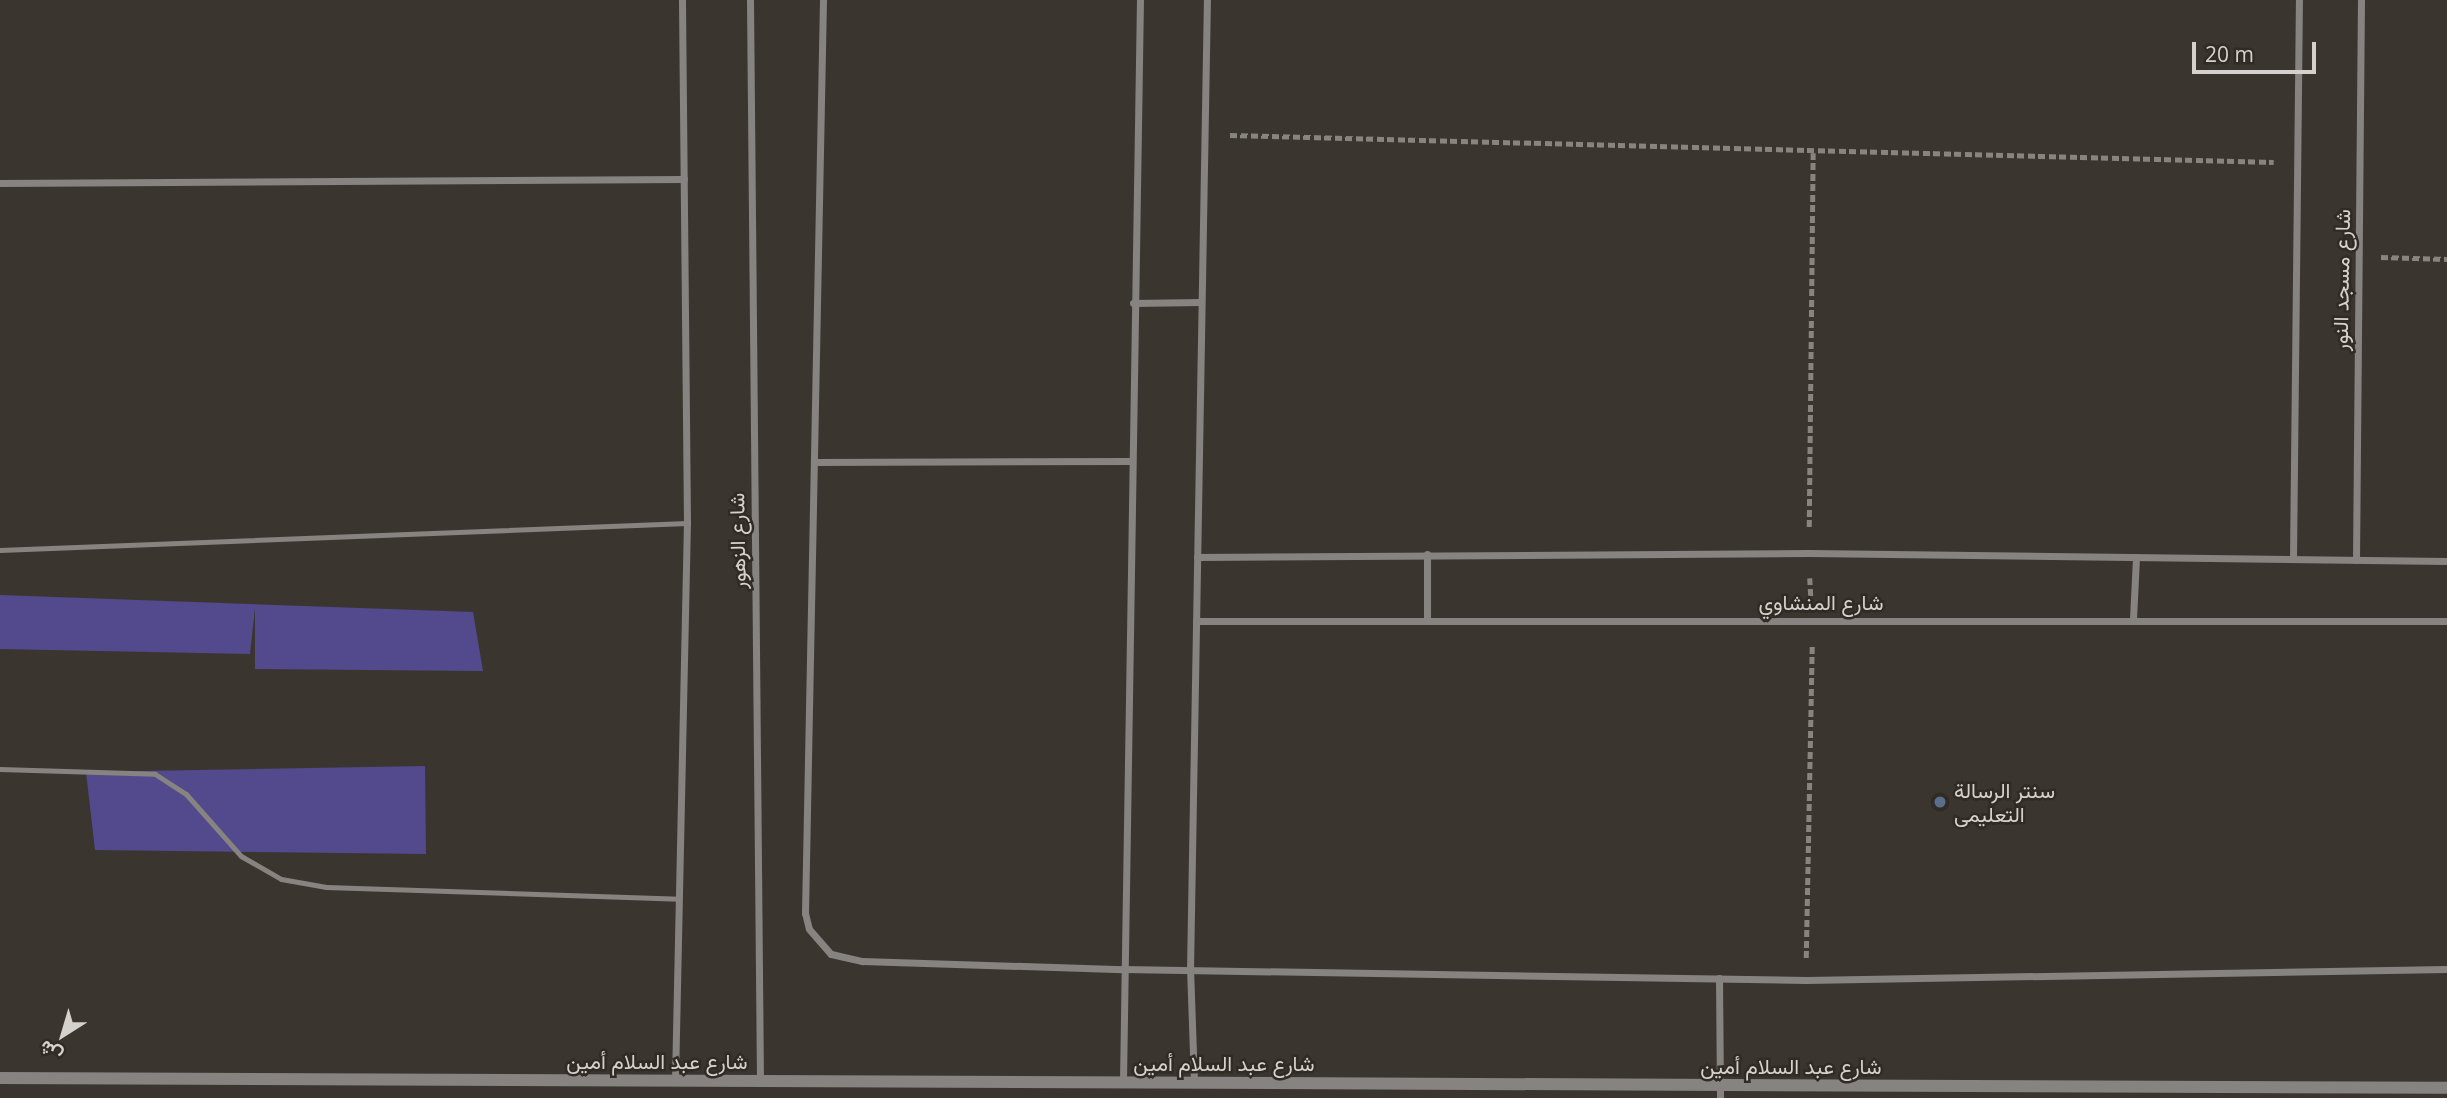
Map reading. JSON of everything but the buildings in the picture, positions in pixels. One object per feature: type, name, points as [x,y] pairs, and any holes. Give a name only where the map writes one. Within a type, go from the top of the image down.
[{"type":"street","points":[[676,1080],[687,523],[682,0]]},
{"type":"street","name":"شارع الزهور","points":[[750,0],[760,1081]]},
{"type":"street","points":[[823,0],[809,929],[831,954],[845,960],[1123,969],[1719,978],[2447,970]]},
{"type":"street","points":[[1123,1081],[1133,303],[1140,0]]},
{"type":"street","points":[[1195,1082],[1190,970],[1207,0]]},
{"type":"street","points":[[2293,559],[2299,0]]},
{"type":"street","name":"شارع مسجد النور","points":[[2356,560],[2361,0]]},
{"type":"street","points":[[0,183],[684,179]]},
{"type":"street","points":[[1133,303],[1201,302]]},
{"type":"street","points":[[814,462],[1131,461]]},
{"type":"street","points":[[1197,556],[1427,554],[2447,561]]},
{"type":"street","points":[[1427,554],[1427,620]]},
{"type":"street","points":[[2133,619],[2136,557]]},
{"type":"street","name":"شارع المنشاوي","points":[[1196,621],[2447,621]]},
{"type":"street","points":[[1719,978],[1719,1091]]},
{"type":"street","name":"شارع عبد السلام أمين","points":[[0,1078],[1123,1081],[1719,1091],[2447,1088]]},
{"type":"lane","points":[[0,550],[687,523]]},
{"type":"lane","points":[[0,769],[155,774],[186,794],[241,856],[281,879],[326,887],[679,899]]},
{"type":"path","points":[[1205,135],[2297,162]]},
{"type":"path","points":[[2359,256],[2447,259]]},
{"type":"place","name":"سنتر الرسالة التعليمى","points":[[1940,802]]}]
